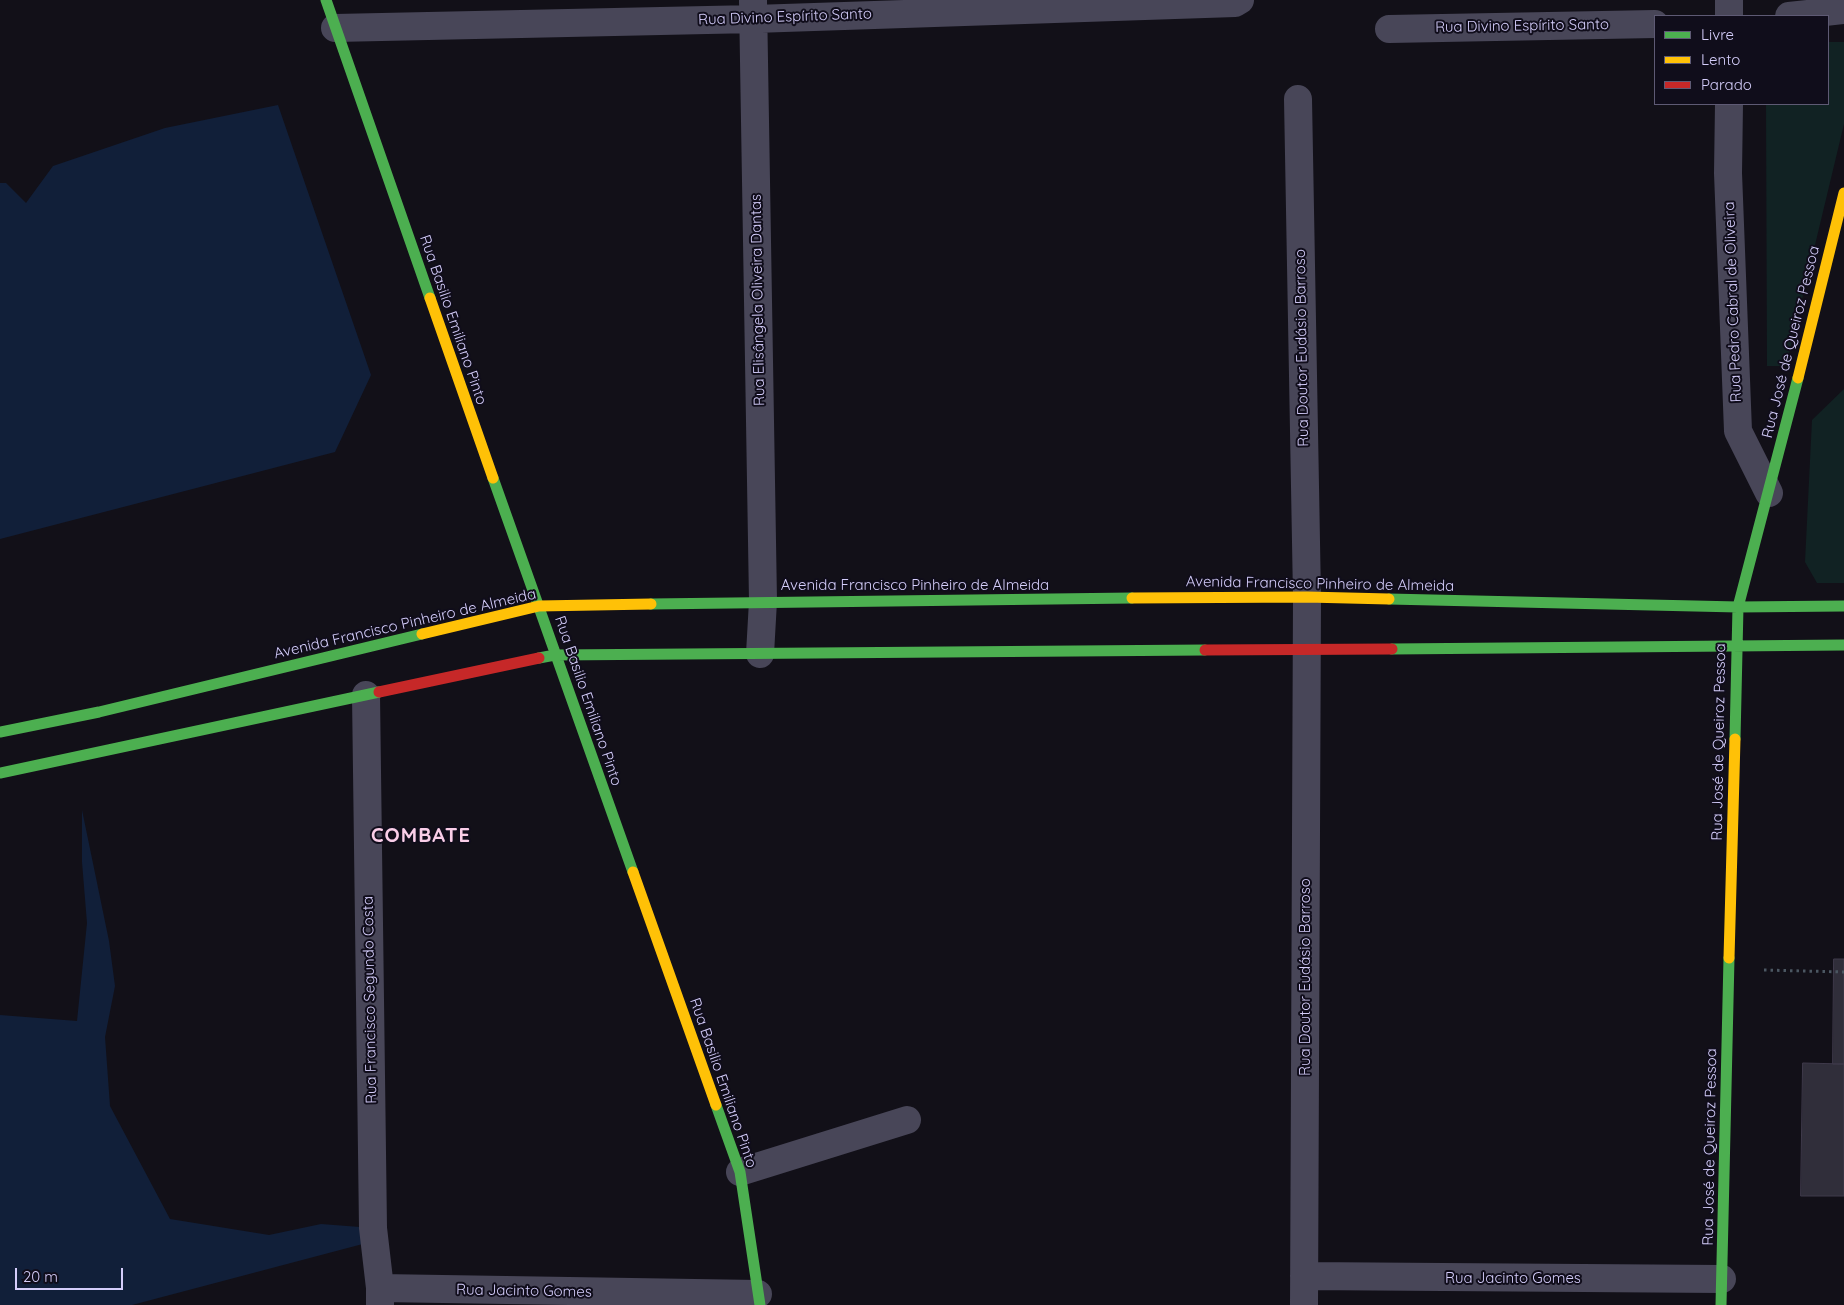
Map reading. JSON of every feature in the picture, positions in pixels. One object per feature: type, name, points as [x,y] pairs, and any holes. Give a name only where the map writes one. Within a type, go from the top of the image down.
[{"type":"main road","name":"Rua Basilio Emiliano Pinto","points":[[326,0],[486,461],[740,1172],[759,1300]]},
{"type":"main road","name":"Rua José de Queiroz Pessoa","points":[[1722,1292],[1738,607],[1769,493],[1844,193]]},
{"type":"main road","name":"Avenida Francisco Pinheiro de Almeida","points":[[0,732],[215,689],[539,606],[763,601],[1307,597],[1738,607],[1844,606]]},
{"type":"main road","points":[[0,773],[221,722],[366,695],[555,655],[1844,645]]},
{"type":"street","points":[[1729,0],[1729,15]]},
{"type":"street","name":"Rua Divino Espírito Santo","points":[[335,28],[754,9],[1238,2]]},
{"type":"street","name":"Rua Elisângela Oliveira Dantas","points":[[754,9],[763,601],[760,654]]},
{"type":"street","points":[[1798,15],[1844,10]]},
{"type":"street","name":"Rua Divino Espírito Santo","points":[[1389,28],[1654,24]]},
{"type":"street","name":"Rua Doutor Eudásio Barroso","points":[[1298,99],[1307,597],[1304,1305]]},
{"type":"street","name":"Rua Pedro Cabral de Oliveira","points":[[1729,105],[1728,173],[1738,431],[1769,493]]},
{"type":"street","name":"Rua Francisco Segundo Costa","points":[[366,695],[373,1228],[380,1297]]},
{"type":"street","points":[[740,1172],[907,1120]]},
{"type":"street","name":"Rua Jacinto Gomes","points":[[1304,1276],[1722,1292]]},
{"type":"street","name":"Rua Jacinto Gomes","points":[[380,1297],[759,1300]]},
{"type":"path","points":[[1764,970],[1844,972]]},
{"type":"shaded area","points":[[1829,42],[1844,42],[1844,124],[1786,366],[1767,366],[1766,105],[1829,105]]},
{"type":"shaded area","points":[[1844,389],[1844,583],[1817,583],[1805,562],[1812,420]]},
{"type":"water","points":[[278,105],[371,375],[335,452],[0,539],[0,183],[6,183],[26,203],[53,166],[165,128]]},
{"type":"water","points":[[82,810],[109,941],[115,986],[105,1037],[110,1106],[170,1219],[269,1235],[321,1224],[373,1228],[374,1241],[132,1305],[0,1305],[0,1015],[77,1021],[87,923],[82,862]]},
{"type":"building","points":[[1834,959],[1844,959],[1844,1064],[1833,1064]]},
{"type":"building","points":[[1803,1063],[1844,1064],[1844,1196],[1801,1196]]},
{"type":"traffic: fast","points":[[326,0],[430,298]]},
{"type":"traffic: fast","points":[[1735,739],[1738,607],[1798,378]]},
{"type":"traffic: fast","points":[[493,478],[633,872]]},
{"type":"traffic: fast","points":[[651,604],[1132,598]]},
{"type":"traffic: fast","points":[[1389,599],[1738,607],[1844,606]]},
{"type":"traffic: fast","points":[[0,732],[99,712],[422,634]]},
{"type":"traffic: fast","points":[[1392,649],[1844,645]]},
{"type":"traffic: fast","points":[[539,658],[555,655],[1205,650]]},
{"type":"traffic: fast","points":[[0,773],[379,692]]},
{"type":"traffic: fast","points":[[1721,1305],[1729,958]]},
{"type":"traffic: fast","points":[[716,1105],[740,1172],[760,1305]]},
{"type":"traffic: slow","points":[[1798,378],[1844,193]]},
{"type":"traffic: slow","points":[[430,298],[493,478]]},
{"type":"traffic: slow","points":[[1132,598],[1307,597],[1389,599]]},
{"type":"traffic: slow","points":[[422,634],[539,606],[651,604]]},
{"type":"traffic: slow","points":[[1729,958],[1735,739]]},
{"type":"traffic: slow","points":[[633,872],[716,1105]]},
{"type":"traffic: jam","points":[[1205,650],[1392,649]]},
{"type":"traffic: jam","points":[[379,692],[539,658]]},
{"type":"district","name":"COMBATE","points":[[421,836]]}]
